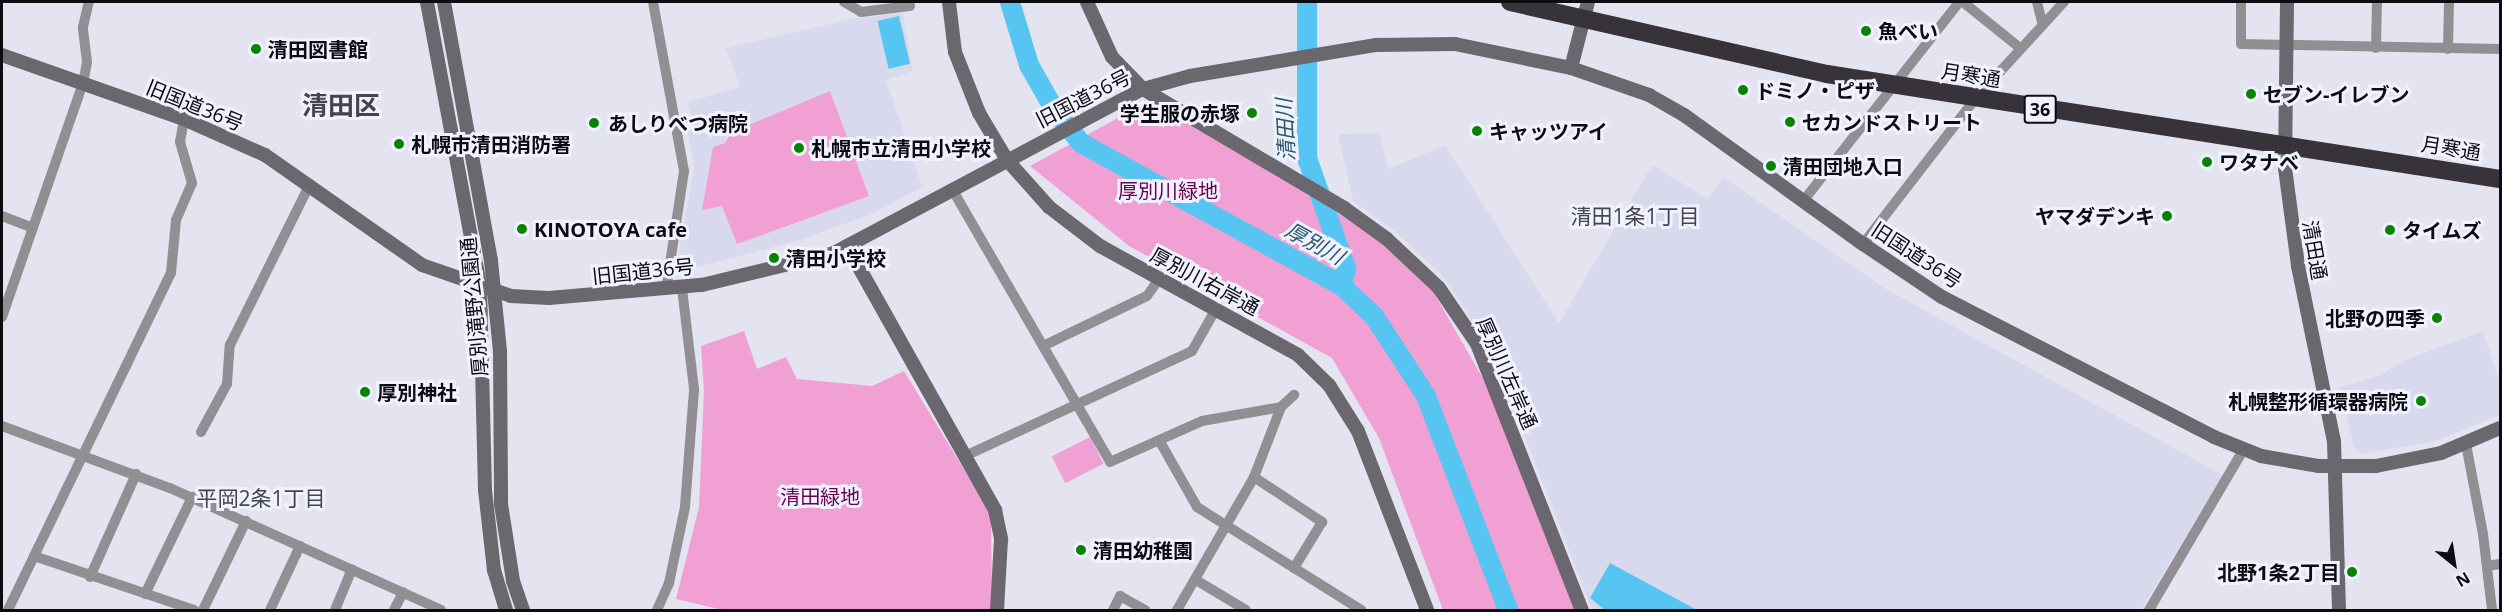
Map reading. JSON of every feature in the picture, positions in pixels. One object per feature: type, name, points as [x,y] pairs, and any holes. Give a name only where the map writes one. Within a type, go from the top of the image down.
[{"type":"highway","name":"月寒通","points":[[1510,2],[1583,20],[1893,85],[2500,179]]},
{"type":"street","points":[[2,317],[83,83],[87,62],[82,27],[88,2]]},
{"type":"street","name":"厚別滝野公園通","points":[[427,2],[480,286],[488,524],[494,570],[506,610]]},
{"type":"street","name":"厚別滝野公園通","points":[[444,2],[495,291],[500,351],[501,504],[513,581],[523,610]]},
{"type":"street","points":[[653,2],[684,171],[666,290]]},
{"type":"street","points":[[844,2],[861,12],[910,6],[909,2]]},
{"type":"street","name":"厚別川右岸通","points":[[949,2],[955,52],[964,81],[1007,160],[1067,223],[1159,279],[1298,355],[1346,408],[1427,610]]},
{"type":"street","name":"厚別川左岸通","points":[[1087,2],[1112,57],[1143,89],[1344,208],[1419,266],[1439,288],[1477,344],[1582,610]]},
{"type":"street","points":[[1570,68],[1588,2]]},
{"type":"street","points":[[1804,200],[1961,2],[2020,48]]},
{"type":"street","points":[[2037,2],[2042,22]]},
{"type":"street","points":[[1863,244],[1975,99],[2042,22],[2064,2]]},
{"type":"street","points":[[2241,2],[2241,44],[2500,49]]},
{"type":"street","name":"清田通","points":[[2287,2],[2285,146],[2290,220],[2337,467],[2339,610]]},
{"type":"street","points":[[2376,48],[2377,2]]},
{"type":"street","points":[[2448,49],[2449,2]]},
{"type":"street","name":"旧国道36号","points":[[2,55],[184,119],[265,155],[310,184],[408,257],[495,291],[549,298],[682,288],[773,271],[848,246],[1115,101],[1143,89],[1190,76],[1376,45],[1455,44],[1570,68],[1649,95],[1942,297],[2204,432],[2261,456],[2337,467],[2404,462],[2466,444],[2500,428]]},
{"type":"street","points":[[8,610],[171,273],[176,220],[192,183],[180,142],[184,119]]},
{"type":"street","points":[[201,432],[227,384],[230,345],[310,184]]},
{"type":"street","points":[[952,189],[1110,462],[1202,421],[1281,406]]},
{"type":"street","points":[[2,216],[33,228]]},
{"type":"street","points":[[848,246],[965,456],[1000,526],[997,610]]},
{"type":"street","points":[[1043,346],[1148,296],[1159,279]]},
{"type":"street","points":[[657,610],[669,584],[685,507],[694,389],[682,288]]},
{"type":"street","points":[[965,456],[1192,351],[1216,309]]},
{"type":"street","points":[[1177,610],[1227,529],[1254,477],[1281,406],[1294,395]]},
{"type":"street","points":[[2,426],[136,474],[192,497],[441,610]]},
{"type":"street","points":[[1159,440],[1197,507],[1227,529],[1361,610]]},
{"type":"street","points":[[2466,444],[2487,566],[2492,610]]},
{"type":"street","points":[[2149,610],[2244,448]]},
{"type":"street","points":[[90,577],[136,474]]},
{"type":"street","points":[[1254,477],[1322,522],[1294,568]]},
{"type":"street","points":[[145,594],[192,497]]},
{"type":"street","points":[[203,610],[246,521]]},
{"type":"street","points":[[270,610],[300,546]]},
{"type":"street","points":[[34,556],[90,577],[194,610]]},
{"type":"street","points":[[2487,566],[2500,564]]},
{"type":"street","points":[[334,610],[352,568]]},
{"type":"street","points":[[1196,580],[1246,610]]},
{"type":"street","points":[[394,610],[403,592]]},
{"type":"street","points":[[1113,610],[1120,596],[1145,610]]},
{"type":"shaded area","name":"札幌市立清田小学校","points":[[903,13],[913,71],[886,80],[922,187],[869,215],[797,241],[682,271],[676,266],[694,167],[687,128],[693,126],[688,102],[740,87],[726,48],[851,19]]},
{"type":"shaded area","points":[[1379,133],[1388,169],[1445,145],[1559,323],[1652,165],[1708,199],[1723,177],[1886,289],[2223,475],[2141,610],[1592,610],[1495,359],[1441,274],[1392,229],[1353,201],[1338,134]]},
{"type":"shaded area","name":"札幌整形循環器病院","points":[[2483,331],[2500,383],[2500,415],[2433,442],[2362,453],[2355,450],[2339,387],[2382,375],[2400,362]]},
{"type":"green space","points":[[830,91],[869,196],[737,244],[722,206],[702,210],[713,147],[725,143],[732,132]]},
{"type":"green space","name":"厚別川緑地","points":[[1151,100],[1371,233],[1434,293],[1498,405],[1577,610],[1443,610],[1379,438],[1332,358],[1129,246],[1030,166]]},
{"type":"green space","name":"清田緑地","points":[[744,331],[757,369],[786,357],[797,379],[872,386],[904,371],[991,514],[992,610],[723,610],[676,599],[699,507],[704,392],[701,346]]},
{"type":"green space","points":[[1090,437],[1104,464],[1065,483],[1052,457]]},
{"type":"water","points":[[899,16],[910,64],[889,69],[878,21]]},
{"type":"water","points":[[1610,563],[1697,610],[1605,610],[1590,598]]},
{"type":"waterway","name":"厚別川","points":[[1010,2],[1029,65],[1054,109],[1081,143],[1342,286],[1374,316],[1426,396],[1508,610]]},
{"type":"waterway","name":"清田川","points":[[1307,2],[1307,158],[1346,268],[1342,286]]},
{"type":"place","name":"魚べい","points":[[1866,31]]},
{"type":"place","name":"清田図書館","points":[[256,49]]},
{"type":"place","name":"ドミノ・ピザ","points":[[1743,90]]},
{"type":"place","name":"セブン-イレブン","points":[[2251,94]]},
{"type":"place","name":"学生服の赤塚","points":[[1252,113]]},
{"type":"place","name":"セカンドストリート","points":[[1790,122]]},
{"type":"place","name":"あしりべつ病院","points":[[594,123]]},
{"type":"place","name":"キャッツアイ","points":[[1477,131]]},
{"type":"place","name":"札幌市清田消防署","points":[[399,144]]},
{"type":"place","name":"札幌市立清田小学校","points":[[799,148]]},
{"type":"place","name":"ワタナベ","points":[[2207,162]]},
{"type":"place","name":"清田団地入口","points":[[1771,166]]},
{"type":"place","name":"ヤマダデンキ","points":[[2167,216]]},
{"type":"place","name":"KINOTOYA cafe","points":[[522,229]]},
{"type":"place","name":"タイムズ","points":[[2390,230]]},
{"type":"place","name":"清田小学校","points":[[774,258]]},
{"type":"place","name":"北野の四季","points":[[2437,318]]},
{"type":"place","name":"厚別神社","points":[[365,392]]},
{"type":"place","name":"札幌整形循環器病院","points":[[2421,401]]},
{"type":"place","name":"清田幼稚園","points":[[1081,550]]},
{"type":"place","name":"北野1条2丁目","points":[[2352,572]]},
{"type":"district","name":"清田区","points":[[341,106]]},
{"type":"district","name":"清田1条1丁目","points":[[1635,216]]},
{"type":"district","name":"平岡2条1丁目","points":[[261,498]]}]
